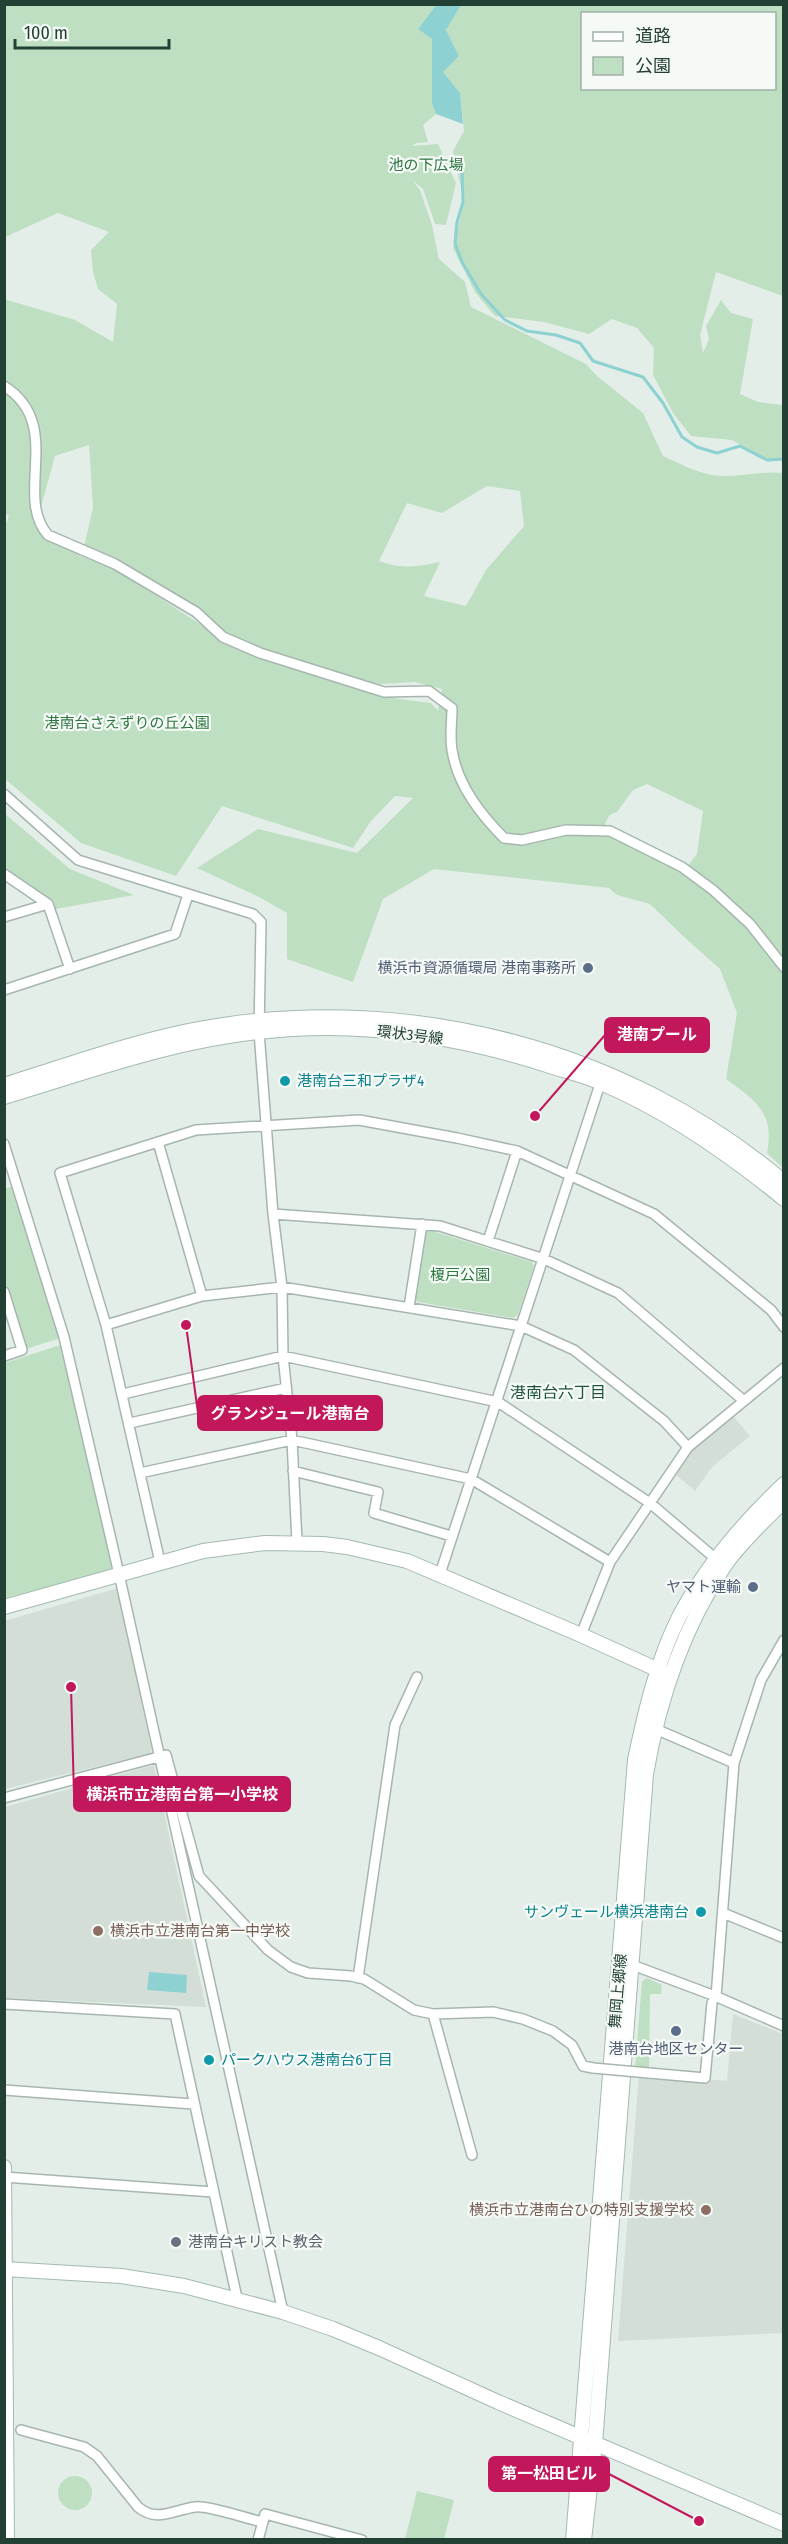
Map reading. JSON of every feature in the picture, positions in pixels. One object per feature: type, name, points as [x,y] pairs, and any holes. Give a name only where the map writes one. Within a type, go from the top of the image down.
[{"type":"street","points":[[4,386],[17,394],[30,416],[37,459],[35,511],[40,526],[48,535],[115,564],[196,612],[223,637],[267,656],[384,692],[429,691],[452,708],[452,753],[457,771],[477,807],[504,838],[522,840],[566,830],[610,831],[682,867],[713,890],[750,924],[783,967]]},
{"type":"street","points":[[4,794],[78,860],[253,914],[261,922],[259,1026],[273,1214],[282,1287],[284,1356],[292,1440],[297,1542]]},
{"type":"street","points":[[4,874],[48,904],[70,969]]},
{"type":"street","points":[[4,990],[175,934],[188,895]]},
{"type":"street","points":[[4,917],[48,904]]},
{"type":"street","name":"環状3号線","points":[[4,1097],[182,1045],[259,1026]]},
{"type":"street","name":"環状3号線","points":[[4,1085],[155,1038],[259,1026],[399,1032],[470,1043],[602,1078],[687,1114],[728,1140],[783,1182]]},
{"type":"street","points":[[440,1574],[602,1078]]},
{"type":"street","name":"環状3号線","points":[[602,1078],[693,1132],[783,1199]]},
{"type":"street","points":[[160,1562],[106,1325],[60,1173],[196,1130],[359,1120],[517,1151],[654,1214],[771,1310],[783,1328]]},
{"type":"street","points":[[158,1142],[202,1296]]},
{"type":"street","points":[[4,1144],[64,1337],[283,2312]]},
{"type":"street","points":[[488,1241],[517,1151]]},
{"type":"street","points":[[273,1214],[440,1226],[544,1259],[618,1293],[743,1400]]},
{"type":"street","points":[[409,1306],[422,1224]]},
{"type":"street","points":[[106,1325],[202,1296],[282,1287],[521,1326],[574,1350],[664,1421],[688,1447]]},
{"type":"street","points":[[4,1292],[22,1350],[4,1356]]},
{"type":"street","points":[[123,1394],[284,1356],[498,1402],[650,1503],[716,1559]]},
{"type":"street","points":[[581,1635],[610,1562],[688,1447],[783,1368]]},
{"type":"street","points":[[130,1423],[286,1388]]},
{"type":"street","points":[[140,1473],[292,1440],[471,1479],[610,1562]]},
{"type":"street","points":[[293,1472],[378,1492],[374,1513],[451,1536]]},
{"type":"street","name":"舞岡上郷線","points":[[584,2540],[589,2441],[626,1963],[646,1774],[648,1726],[679,1617],[716,1559],[753,1514],[783,1484]]},
{"type":"street","name":"舞岡上郷線","points":[[664,1672],[726,1564],[783,1501]]},
{"type":"street","points":[[4,1608],[160,1562],[234,1545],[297,1542],[347,1547],[407,1561],[664,1672]]},
{"type":"street","points":[[4,1798],[166,1755],[195,1865],[209,1888],[268,1950],[291,1967],[308,1973],[358,1978],[414,2010],[433,2014],[493,2012],[523,2019],[553,2031],[572,2045],[582,2066],[705,2078],[723,1913],[734,1763],[761,1680],[783,1641]]},
{"type":"street","points":[[358,1978],[396,1725],[417,1677]]},
{"type":"street","points":[[648,1726],[734,1763]]},
{"type":"street","points":[[723,1913],[783,1938]]},
{"type":"street","points":[[626,1963],[783,2026]]},
{"type":"street","points":[[4,2004],[176,2014],[193,2104],[237,2298]]},
{"type":"street","points":[[433,2014],[472,2155]]},
{"type":"street","points":[[4,2090],[193,2104]]},
{"type":"street","points":[[4,2167],[7,2540]]},
{"type":"street","points":[[5,2177],[213,2192]]},
{"type":"street","points":[[5,2269],[121,2276],[184,2286],[237,2298],[283,2312],[370,2344],[783,2524]]},
{"type":"street","points":[[21,2430],[84,2447],[97,2456],[145,2513],[161,2516],[197,2506],[263,2522]]},
{"type":"street","name":"舞岡上郷線","points":[[574,2539],[589,2441]]},
{"type":"street","points":[[258,2540],[265,2514],[362,2540]]},
{"type":"shaded area","points":[[733,1416],[750,1436],[712,1467],[695,1491],[676,1475],[692,1450]]},
{"type":"shaded area","points":[[118,1588],[152,1753],[5,1789],[4,1621]]},
{"type":"shaded area","name":"横浜市立港南台第一中学校","points":[[154,1765],[206,2007],[5,1998],[5,1807]]},
{"type":"shaded area","name":"横浜市立港南台ひの特別支援学校","points":[[733,2014],[783,2034],[783,2333],[618,2341],[639,2074],[727,2081]]},
{"type":"green space","points":[[5,5],[436,5],[418,29],[432,39],[432,104],[436,114],[423,125],[428,142],[411,146],[438,144],[456,183],[446,225],[435,224],[423,189],[412,180],[420,190],[432,225],[439,259],[465,282],[471,307],[586,364],[597,376],[643,413],[663,456],[693,470],[712,475],[783,473],[783,1168],[767,1153],[768,1128],[761,1109],[726,1079],[737,1013],[720,969],[650,904],[617,895],[609,888],[434,869],[383,899],[353,982],[287,959],[287,913],[197,868],[258,829],[357,853],[413,798],[395,796],[371,821],[353,848],[222,806],[176,876],[81,843],[5,779],[4,529],[9,516],[4,513],[4,299],[75,320],[113,342],[117,304],[98,289],[93,272],[91,250],[109,232],[58,213],[5,237]],"holes":[[[89,445],[93,508],[83,551],[113,563],[142,579],[196,612],[223,637],[260,653],[380,684],[415,682],[442,689],[438,711],[431,703],[399,699],[356,687],[254,653],[221,638],[120,572],[78,555],[71,546],[48,535],[40,527],[35,512],[41,507],[55,456]],[[487,486],[520,491],[524,526],[486,570],[466,606],[424,596],[440,562],[409,566],[379,561],[407,503],[442,513]],[[647,784],[703,811],[697,854],[683,872],[605,833],[608,817],[617,812],[633,790]]]},
{"type":"green space","points":[[461,5],[783,5],[783,296],[716,272],[700,335],[703,353],[709,339],[706,326],[721,300],[731,313],[753,319],[740,394],[758,402],[783,405],[783,457],[770,462],[732,440],[691,436],[673,413],[653,375],[654,348],[637,328],[612,319],[589,334],[544,322],[495,316],[475,292],[453,248],[464,201],[453,151],[464,131],[460,93],[442,72],[459,56],[446,30]]},
{"type":"green space","points":[[4,813],[70,869],[134,895],[50,910],[5,874]]},
{"type":"green space","points":[[17,1185],[64,1337],[22,1350],[5,1292],[4,1189]]},
{"type":"green space","name":"榎戸公園","points":[[429,1230],[532,1262],[534,1266],[518,1315],[513,1318],[418,1302],[414,1299],[425,1234]]},
{"type":"green space","points":[[60,1345],[113,1569],[5,1598],[5,1363]]},
{"type":"green space","points":[[647,1978],[662,1985],[661,1994],[650,1994],[649,2069],[635,2068],[642,1981]]},
{"type":"green space","points":[[75,2476],[87,2481],[92,2493],[87,2505],[75,2510],[63,2505],[58,2493],[63,2481]]},
{"type":"green space","points":[[417,2491],[454,2500],[444,2539],[405,2539]]},
{"type":"water","points":[[436,5],[461,5],[446,30],[459,56],[443,72],[460,93],[463,124],[436,114],[432,104],[432,39],[418,29]]},
{"type":"water","points":[[149,1972],[187,1975],[186,1993],[147,1990]]},
{"type":"waterway","points":[[462,169],[463,202],[457,222],[455,243],[462,262],[481,294],[505,320],[527,331],[556,335],[580,343],[593,361],[643,377],[663,403],[682,437],[697,447],[717,453],[740,446],[767,460],[784,459]]},
{"type":"place","name":"横浜市資源循環局 港南事務所","points":[[588,968]]},
{"type":"place","name":"港南台三和プラザ4","points":[[285,1081]]},
{"type":"place","name":"港南プール","points":[[535,1116]]},
{"type":"place","name":"グランジュール港南台","points":[[186,1325]]},
{"type":"place","name":"ヤマト運輸","points":[[753,1587]]},
{"type":"place","name":"横浜市立港南台第一小学校","points":[[71,1687]]},
{"type":"place","name":"サンヴェール横浜港南台","points":[[701,1912]]},
{"type":"place","name":"横浜市立港南台第一中学校","points":[[98,1931]]},
{"type":"place","name":"港南台地区センター","points":[[676,2031]]},
{"type":"place","name":"パークハウス港南台6丁目","points":[[209,2060]]},
{"type":"place","name":"横浜市立港南台ひの特別支援学校","points":[[706,2210]]},
{"type":"place","name":"港南台キリスト教会","points":[[176,2242]]},
{"type":"place","name":"第一松田ビル","points":[[699,2521]]},
{"type":"district","name":"港南台六丁目","points":[[558,1392]]},
{"type":"park label","name":"池の下広場","points":[[426,165]]},
{"type":"park label","name":"港南台さえずりの丘公園","points":[[127,723]]}]
